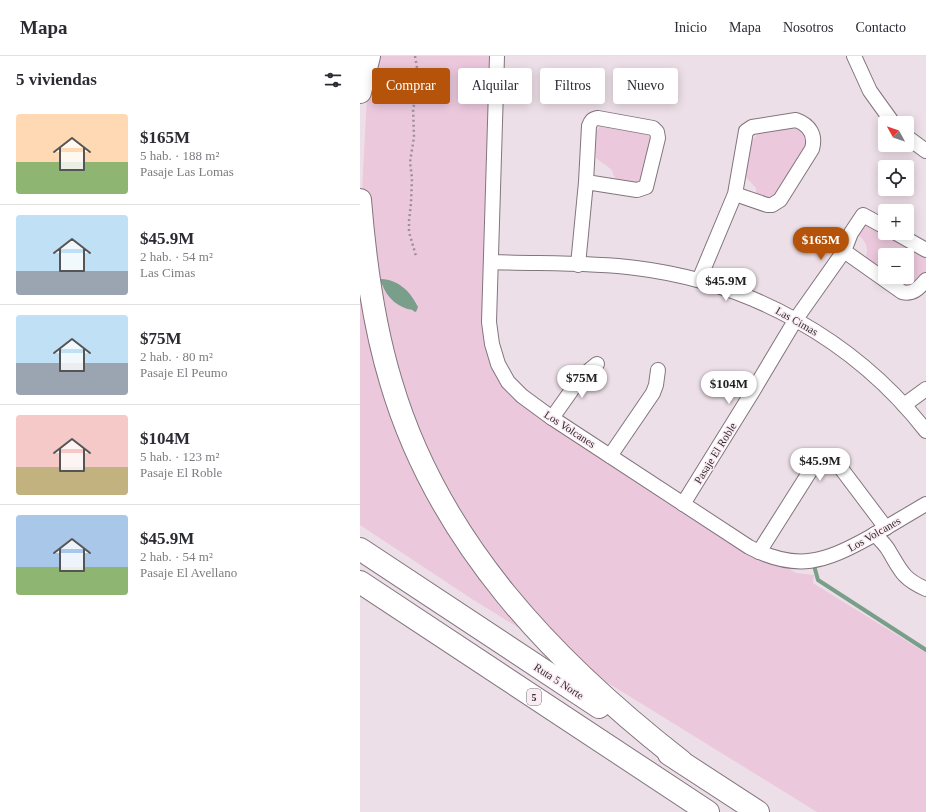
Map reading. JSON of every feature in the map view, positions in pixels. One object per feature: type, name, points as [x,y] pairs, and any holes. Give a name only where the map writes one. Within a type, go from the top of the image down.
[{"type":"highway","points":[[360,92],[369,56]]},
{"type":"highway","points":[[360,200],[371,297],[385,362],[408,429],[445,507],[476,557],[526,620],[598,692],[630,721],[681,761]]},
{"type":"highway","name":"Ruta 5 Norte","points":[[360,550],[758,812]]},
{"type":"highway","name":"5","points":[[360,582],[708,812]]},
{"type":"street","name":"Los Volcanes","points":[[497,56],[490,333],[498,364],[503,374],[515,390],[552,418],[683,504],[759,552],[782,560],[815,561],[836,555],[926,504]]},
{"type":"street","points":[[854,56],[870,91],[888,116]]},
{"type":"street","points":[[578,265],[586,182],[589,126],[592,120],[598,118],[653,128],[657,132],[658,138],[646,187],[637,190],[586,182]]},
{"type":"street","points":[[698,280],[735,194],[745,134],[748,128],[796,120],[802,122],[810,129],[814,142],[812,149],[780,200],[775,204],[767,205],[735,194]]},
{"type":"street","points":[[914,143],[926,152]]},
{"type":"street","name":"Pasaje El Roble","points":[[683,504],[754,391],[796,319],[844,251],[852,232],[863,215],[878,223]]},
{"type":"street","points":[[908,240],[926,250]]},
{"type":"street","points":[[844,251],[902,292],[913,292],[926,280]]},
{"type":"street","name":"Las Cimas","points":[[491,262],[635,268],[698,280],[748,296],[796,319],[855,359],[904,405],[926,431]]},
{"type":"street","points":[[552,418],[581,377],[597,364]]},
{"type":"street","points":[[610,456],[653,393],[656,385],[658,370]]},
{"type":"street","points":[[904,405],[926,389]]},
{"type":"street","points":[[759,552],[814,466],[825,459],[833,461],[840,467],[880,531],[888,550],[901,572],[913,584],[926,589]]},
{"type":"path","points":[[415,56],[419,80],[418,95],[414,108],[414,137],[410,162],[412,188],[409,232],[416,256]]},
{"type":"shaded area","points":[[369,56],[490,56],[490,68],[458,68],[458,104],[489,104],[484,256],[484,337],[533,409],[796,573],[814,575],[813,583],[926,653],[926,812],[817,812],[472,599],[360,525],[360,231]]},
{"type":"shaded area","points":[[600,126],[648,135],[651,140],[642,179],[638,183],[625,183],[619,181],[616,179],[612,170],[596,158],[596,132]]},
{"type":"shaded area","points":[[792,127],[801,131],[805,135],[808,144],[773,200],[756,195],[756,188],[744,175],[751,142],[759,132]]},
{"type":"shaded area","points":[[863,221],[878,228],[878,240],[899,240],[912,248],[878,248],[878,269],[865,259],[867,249],[863,240],[858,235]]},
{"type":"shaded area","points":[[914,249],[926,256],[926,272],[912,289],[907,290],[899,284],[914,284]]},
{"type":"shaded area","points":[[381,279],[399,284],[408,291],[418,307],[416,312],[394,302],[380,283]]},
{"type":"waterway","points":[[813,562],[818,580],[926,650]]}]
